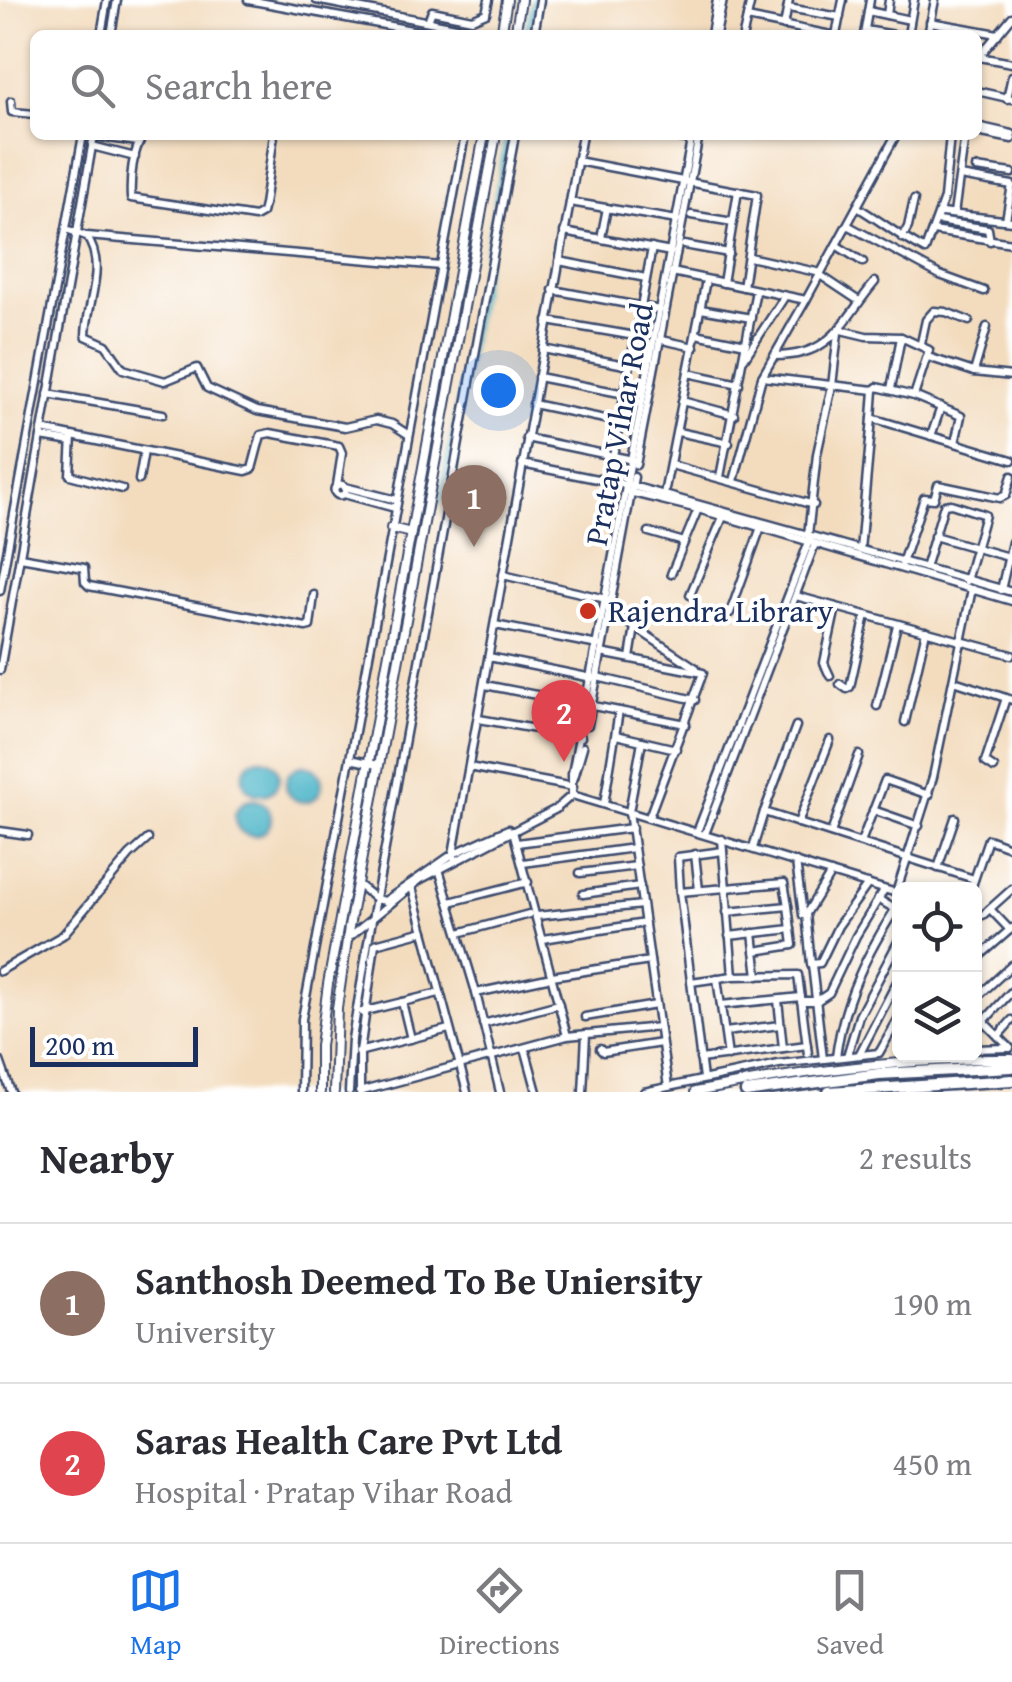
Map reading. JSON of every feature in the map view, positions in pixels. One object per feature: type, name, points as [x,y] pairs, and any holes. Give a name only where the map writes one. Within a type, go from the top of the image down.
[{"type":"highway","points":[[746,1092],[879,1074],[1012,1068]]},
{"type":"highway","points":[[829,1092],[1012,1080]]},
{"type":"main road","points":[[500,30],[508,0]]},
{"type":"main road","points":[[515,30],[522,0]]},
{"type":"main road","points":[[334,1092],[335,1047],[348,938],[410,533],[483,140]]},
{"type":"main road","points":[[320,1092],[320,1046],[328,984],[424,536],[495,140]]},
{"type":"main road","points":[[392,528],[410,533]]},
{"type":"main road","points":[[320,1046],[335,1047]]},
{"type":"main road","points":[[695,1092],[844,1068],[1012,1059]]},
{"type":"street","points":[[102,30],[107,0]]},
{"type":"street","points":[[112,30],[118,0]]},
{"type":"street","points":[[248,0],[407,30]]},
{"type":"street","points":[[316,0],[474,30]]},
{"type":"street","points":[[428,21],[432,12],[479,18],[486,13],[489,0]]},
{"type":"street","points":[[535,30],[540,0]]},
{"type":"street","points":[[714,30],[720,0]]},
{"type":"street","points":[[744,30],[751,0]]},
{"type":"street","points":[[836,30],[843,0]]},
{"type":"street","points":[[864,30],[870,0]]},
{"type":"street","points":[[887,15],[889,0]]},
{"type":"street","points":[[909,30],[914,0]]},
{"type":"street","points":[[929,30],[935,0]]},
{"type":"street","points":[[784,26],[789,4],[840,17]]},
{"type":"street","points":[[371,23],[373,11]]},
{"type":"street","points":[[868,11],[910,20]]},
{"type":"street","points":[[982,51],[1012,17]]},
{"type":"street","points":[[747,18],[806,30]]},
{"type":"street","points":[[930,22],[975,30]]},
{"type":"street","points":[[982,31],[998,34]]},
{"type":"street","points":[[982,55],[1012,63]]},
{"type":"street","points":[[982,92],[1010,99],[1012,76]]},
{"type":"street","points":[[11,100],[12,112],[30,114]]},
{"type":"street","points":[[982,130],[1012,136]]},
{"type":"street","points":[[0,591],[82,140]]},
{"type":"street","points":[[0,670],[93,140]]},
{"type":"street","points":[[141,140],[131,198],[255,217],[262,213],[264,205],[273,140]]},
{"type":"street","points":[[301,1092],[302,1020],[464,140]]},
{"type":"street","points":[[349,1092],[376,899],[515,140]]},
{"type":"street","points":[[454,856],[581,140]]},
{"type":"street","name":"Pratap Vihar Road","points":[[573,787],[606,599],[662,340],[694,140]]},
{"type":"street","points":[[734,481],[762,377],[893,140]]},
{"type":"street","points":[[919,264],[939,217],[949,140]]},
{"type":"street","points":[[954,214],[965,140]]},
{"type":"street","points":[[92,146],[135,157]]},
{"type":"street","points":[[577,161],[758,198],[743,287]]},
{"type":"street","points":[[976,168],[1012,173]]},
{"type":"street","points":[[939,217],[954,214],[1009,220],[1012,185],[960,176]]},
{"type":"street","name":"Pratap Vihar Road","points":[[630,489],[660,310],[687,181]]},
{"type":"street","points":[[723,282],[738,191]]},
{"type":"street","points":[[902,238],[914,200]]},
{"type":"street","points":[[570,202],[677,220]]},
{"type":"street","points":[[857,207],[925,250]]},
{"type":"street","points":[[601,238],[607,208]]},
{"type":"street","points":[[691,215],[733,222]]},
{"type":"street","points":[[939,217],[988,229],[990,241]]},
{"type":"street","points":[[847,225],[919,264],[984,291]]},
{"type":"street","points":[[66,229],[77,230],[94,247],[86,336],[106,345],[123,369],[165,381],[195,368],[207,388],[258,412],[345,428],[376,420],[409,435]]},
{"type":"street","points":[[880,244],[888,230]]},
{"type":"street","points":[[934,231],[1012,243]]},
{"type":"street","points":[[564,232],[671,252]]},
{"type":"street","points":[[86,236],[441,266]]},
{"type":"street","points":[[684,245],[728,253]]},
{"type":"street","points":[[836,245],[863,262]]},
{"type":"street","points":[[613,456],[652,248]]},
{"type":"street","points":[[749,258],[821,274],[859,301]]},
{"type":"street","points":[[559,261],[646,278]]},
{"type":"street","points":[[671,272],[806,300]]},
{"type":"street","points":[[664,494],[706,280]]},
{"type":"street","points":[[774,356],[820,347],[840,331],[875,282]]},
{"type":"street","points":[[554,290],[660,310]]},
{"type":"street","points":[[720,476],[756,290]]},
{"type":"street","points":[[744,360],[785,296]]},
{"type":"street","points":[[701,309],[751,318]]},
{"type":"street","points":[[921,344],[926,320],[934,312],[969,321]]},
{"type":"street","points":[[548,320],[635,336]]},
{"type":"street","points":[[974,372],[986,327]]},
{"type":"street","points":[[840,331],[901,337],[929,350],[914,396]]},
{"type":"street","points":[[771,651],[796,596],[812,539],[817,454],[840,331]]},
{"type":"street","points":[[696,334],[746,344]]},
{"type":"street","points":[[891,389],[901,337]]},
{"type":"street","points":[[662,340],[694,347]]},
{"type":"street","points":[[543,349],[630,366]]},
{"type":"street","points":[[928,358],[974,372],[1012,376]]},
{"type":"street","points":[[688,373],[739,384]]},
{"type":"street","points":[[538,377],[624,394]]},
{"type":"street","points":[[762,377],[874,390],[877,387],[914,396],[961,416],[955,442]]},
{"type":"street","points":[[860,554],[874,390]]},
{"type":"street","points":[[48,394],[163,414]]},
{"type":"street","points":[[682,401],[734,415]]},
{"type":"street","points":[[532,404],[619,422]]},
{"type":"street","points":[[931,436],[941,407]]},
{"type":"street","points":[[872,418],[1012,460]]},
{"type":"street","points":[[678,432],[729,444]]},
{"type":"street","points":[[42,434],[246,471],[252,470],[261,435],[270,433],[339,446],[342,489],[396,504]]},
{"type":"street","points":[[526,438],[633,460]]},
{"type":"street","points":[[72,439],[70,475],[122,489]]},
{"type":"street","points":[[139,480],[144,450]]},
{"type":"street","points":[[522,464],[812,539]]},
{"type":"street","points":[[671,465],[814,506]]},
{"type":"street","points":[[901,565],[924,498],[934,499],[938,485],[1000,498],[1006,495],[1012,476]]},
{"type":"street","points":[[630,489],[664,494],[968,585],[1012,592]]},
{"type":"street","points":[[901,882],[929,794],[963,641],[968,585],[985,515],[944,505],[925,568]]},
{"type":"street","points":[[671,574],[698,508]]},
{"type":"street","points":[[690,595],[723,516]]},
{"type":"street","points":[[730,613],[761,527]]},
{"type":"street","points":[[649,532],[684,542]]},
{"type":"street","points":[[934,536],[1008,557]]},
{"type":"street","points":[[701,833],[812,539]]},
{"type":"street","points":[[1000,593],[1012,542]]},
{"type":"street","name":"Pratap Vihar Road","points":[[599,649],[617,553]]},
{"type":"street","points":[[20,557],[84,568],[89,586],[306,627],[310,626],[314,595]]},
{"type":"street","points":[[901,565],[925,568],[968,585]]},
{"type":"street","points":[[503,574],[606,599]]},
{"type":"street","points":[[1000,593],[1012,601]]},
{"type":"street","points":[[796,596],[1012,656]]},
{"type":"street","points":[[830,676],[824,663],[836,608]]},
{"type":"street","points":[[609,610],[703,674],[649,817]]},
{"type":"street","points":[[840,684],[850,687],[866,615]]},
{"type":"street","points":[[877,706],[897,624]]},
{"type":"street","points":[[494,625],[701,671]]},
{"type":"street","points":[[630,658],[635,628]]},
{"type":"street","points":[[905,722],[926,631]]},
{"type":"street","points":[[490,657],[695,700]]},
{"type":"street","points":[[954,682],[1009,699],[985,762],[994,768]]},
{"type":"street","points":[[484,685],[686,724]]},
{"type":"street","name":"Pratap Vihar Road","points":[[573,787],[590,705]]},
{"type":"street","points":[[604,804],[620,711]]},
{"type":"street","points":[[479,719],[581,737]]},
{"type":"street","points":[[753,848],[796,726]]},
{"type":"street","points":[[616,735],[676,749]]},
{"type":"street","points":[[798,823],[830,740]]},
{"type":"street","points":[[642,741],[629,812],[668,1087]]},
{"type":"street","points":[[831,834],[859,755]]},
{"type":"street","points":[[350,759],[374,764]]},
{"type":"street","points":[[468,767],[573,787],[604,804],[892,892]]},
{"type":"street","points":[[861,843],[885,780],[929,794]]},
{"type":"street","points":[[348,938],[454,856],[563,802],[573,787]]},
{"type":"street","points":[[356,884],[376,899],[386,900],[454,856],[563,802]]},
{"type":"street","points":[[873,810],[919,826]]},
{"type":"street","points":[[764,812],[974,879]]},
{"type":"street","points":[[938,868],[955,818]]},
{"type":"street","points":[[517,843],[632,828]]},
{"type":"street","points":[[0,830],[28,835]]},
{"type":"street","points":[[513,830],[567,1036]]},
{"type":"street","points":[[0,971],[63,935],[148,839]]},
{"type":"street","points":[[722,839],[733,976]]},
{"type":"street","points":[[973,882],[988,839],[1012,848]]},
{"type":"street","points":[[523,863],[634,848]]},
{"type":"street","points":[[703,1079],[678,857],[723,851]]},
{"type":"street","points":[[695,854],[699,890]]},
{"type":"street","points":[[796,862],[823,1060]]},
{"type":"street","points":[[580,872],[637,866]]},
{"type":"street","points":[[439,869],[460,933],[500,1092]]},
{"type":"street","points":[[806,917],[831,873]]},
{"type":"street","points":[[450,902],[528,882]]},
{"type":"street","points":[[680,892],[784,882],[793,945],[755,950]]},
{"type":"street","points":[[812,965],[820,963],[838,926],[868,884]]},
{"type":"street","points":[[582,894],[640,886]]},
{"type":"street","points":[[412,887],[468,1092]]},
{"type":"street","points":[[982,915],[1012,889]]},
{"type":"street","points":[[720,1005],[817,1001],[832,988],[846,955],[884,890]]},
{"type":"street","points":[[878,899],[892,905]]},
{"type":"street","points":[[460,933],[533,915],[642,905]]},
{"type":"street","points":[[728,912],[788,906]]},
{"type":"street","points":[[982,954],[1011,929],[990,909]]},
{"type":"street","points":[[836,1058],[847,1001],[878,936],[892,916]]},
{"type":"street","points":[[542,939],[645,923]]},
{"type":"street","points":[[729,936],[792,929]]},
{"type":"street","points":[[361,1012],[377,942],[424,931]]},
{"type":"street","points":[[753,933],[758,976]]},
{"type":"street","points":[[847,1056],[859,1016],[892,953]]},
{"type":"street","points":[[476,993],[650,960]]},
{"type":"street","points":[[982,993],[1012,965]]},
{"type":"street","points":[[691,982],[797,974],[808,1054]]},
{"type":"street","points":[[717,978],[728,1056]]},
{"type":"street","points":[[859,1055],[892,991]]},
{"type":"street","points":[[1011,1048],[983,1022],[1012,991]]},
{"type":"street","points":[[361,1012],[439,993]]},
{"type":"street","points":[[778,1000],[782,1048]]},
{"type":"street","points":[[402,1002],[411,1039]]},
{"type":"street","points":[[484,1024],[559,1004]]},
{"type":"street","points":[[585,1017],[656,1005]]},
{"type":"street","points":[[998,1036],[1012,1020]]},
{"type":"street","points":[[724,1032],[780,1025]]},
{"type":"street","points":[[355,1052],[359,1092],[567,1036],[659,1027]]},
{"type":"street","points":[[355,1052],[448,1030]]},
{"type":"street","points":[[644,1092],[881,1052],[892,1031]]},
{"type":"street","points":[[583,1092],[586,1034]]},
{"type":"street","points":[[600,1049],[603,1052],[661,1043]]},
{"type":"street","points":[[700,1060],[807,1045]]},
{"type":"street","points":[[525,1048],[537,1092]]},
{"type":"street","points":[[982,1049],[1011,1048]]},
{"type":"street","points":[[0,1061],[11,1092]]},
{"type":"water","points":[[261,759],[274,764],[279,777],[274,790],[261,795],[248,790],[243,777],[248,764]]},
{"type":"water","points":[[304,766],[317,771],[322,784],[317,797],[304,802],[291,797],[286,784],[291,771]]},
{"type":"water","points":[[253,800],[266,805],[271,818],[266,831],[253,836],[240,831],[235,818],[240,805]]},
{"type":"waterway","points":[[527,30],[535,0]]},
{"type":"waterway","points":[[441,501],[507,140]]},
{"type":"place","name":"Santhosh Deemed To Be Uniersity","points":[[474,547]]},
{"type":"place","name":"Rajendra Library","points":[[588,611]]},
{"type":"place","name":"Saras Health Care Pvt Ltd","points":[[564,762]]}]
